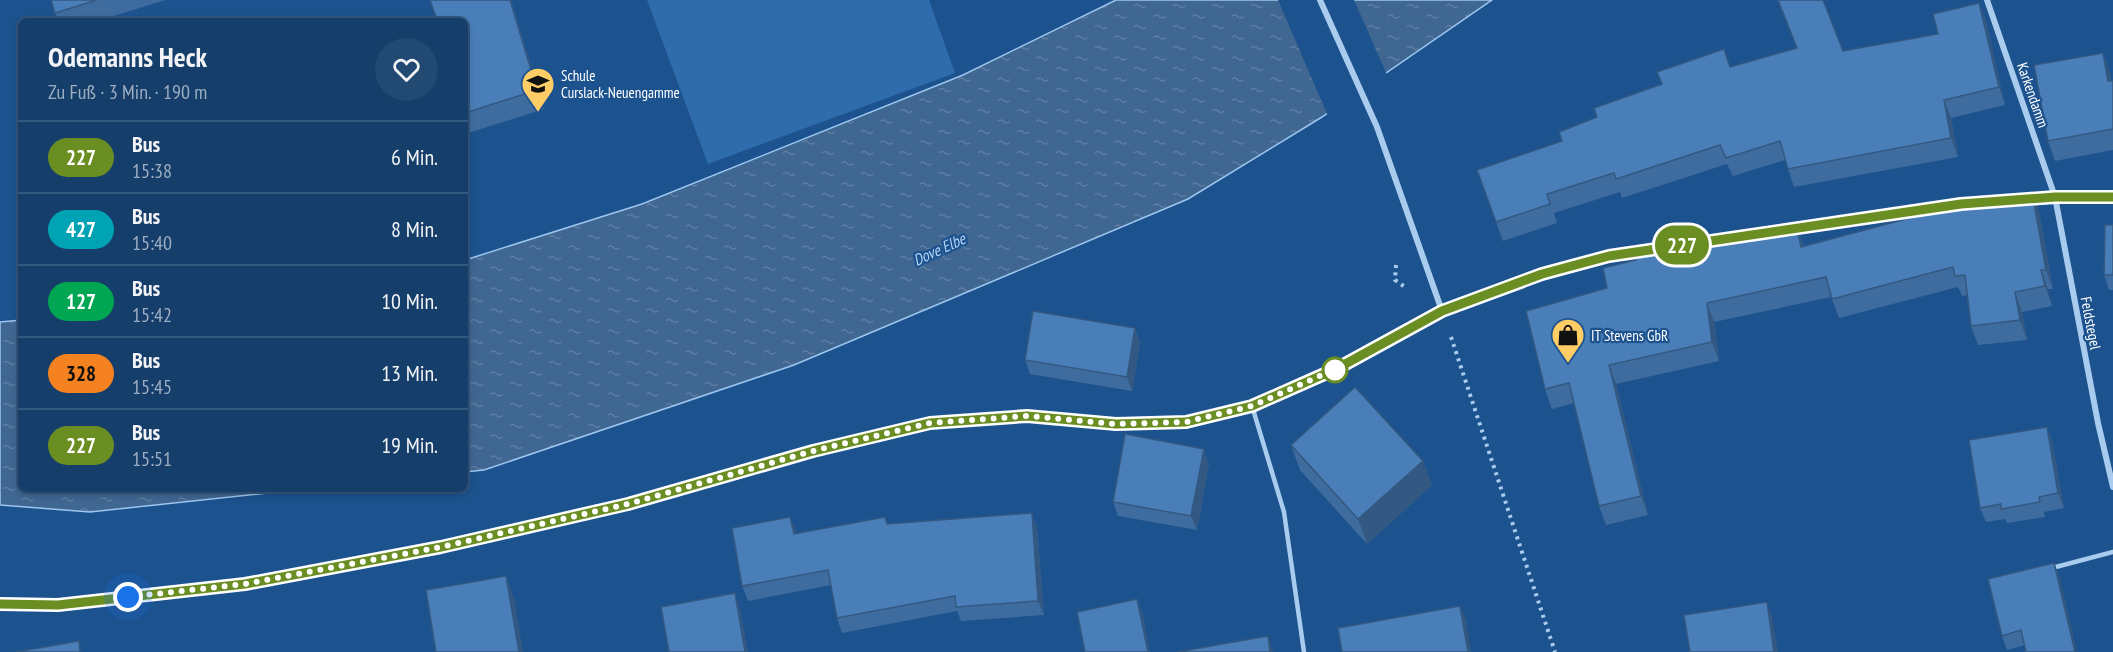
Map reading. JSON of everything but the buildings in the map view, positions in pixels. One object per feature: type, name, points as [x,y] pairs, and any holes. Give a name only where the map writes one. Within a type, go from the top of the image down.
[{"type":"street","points":[[1320,0],[1377,127],[1442,311]]},
{"type":"street","name":"Karkendamm","points":[[1988,0],[2055,197]]},
{"type":"street","points":[[2008,201],[2055,197],[2113,197]]},
{"type":"street","name":"Feldstegel","points":[[2055,197],[2098,423],[2113,488]]},
{"type":"street","points":[[1773,232],[1985,203]]},
{"type":"street","points":[[0,604],[58,605],[245,584],[441,547],[628,504],[813,451],[930,423],[1027,416],[1116,424],[1186,422],[1252,406],[1338,368],[1442,311],[1542,274],[1609,256],[1749,235]]},
{"type":"lane","points":[[1252,406],[1284,512],[1304,652]]},
{"type":"lane","points":[[2041,571],[2113,552]]},
{"type":"path","points":[[1442,311],[1555,652]]},
{"type":"shaded area","points":[[647,0],[929,0],[955,73],[708,164]]},
{"type":"water","name":"Dove Elbe","points":[[1116,0],[1492,0],[1322,117],[1188,199],[794,365],[484,470],[468,472],[468,259],[642,204],[963,75]]},
{"type":"water","points":[[18,320],[18,492],[276,492],[90,512],[0,505],[0,322]]},
{"type":"pier","points":[[1278,0],[1354,0],[1387,75],[1328,116]]},
{"type":"bus line","name":"227","points":[[0,604],[58,605],[245,584],[441,547],[628,504],[813,451],[930,423],[1027,416],[1116,424],[1186,422],[1252,406],[1338,368],[1442,311],[1542,274],[1609,256],[1961,204],[2055,197],[2113,197]]},
{"type":"place","name":"Schule Curslack-Neuengamme","points":[[538,113]]},
{"type":"place","name":"IT Stevens GbR","points":[[1568,364]]},
{"type":"route","points":[[128,597],[245,584],[441,547],[628,504],[813,451],[930,423],[1027,416],[1116,424],[1186,422],[1252,406],[1338,368],[1335,370]]}]
